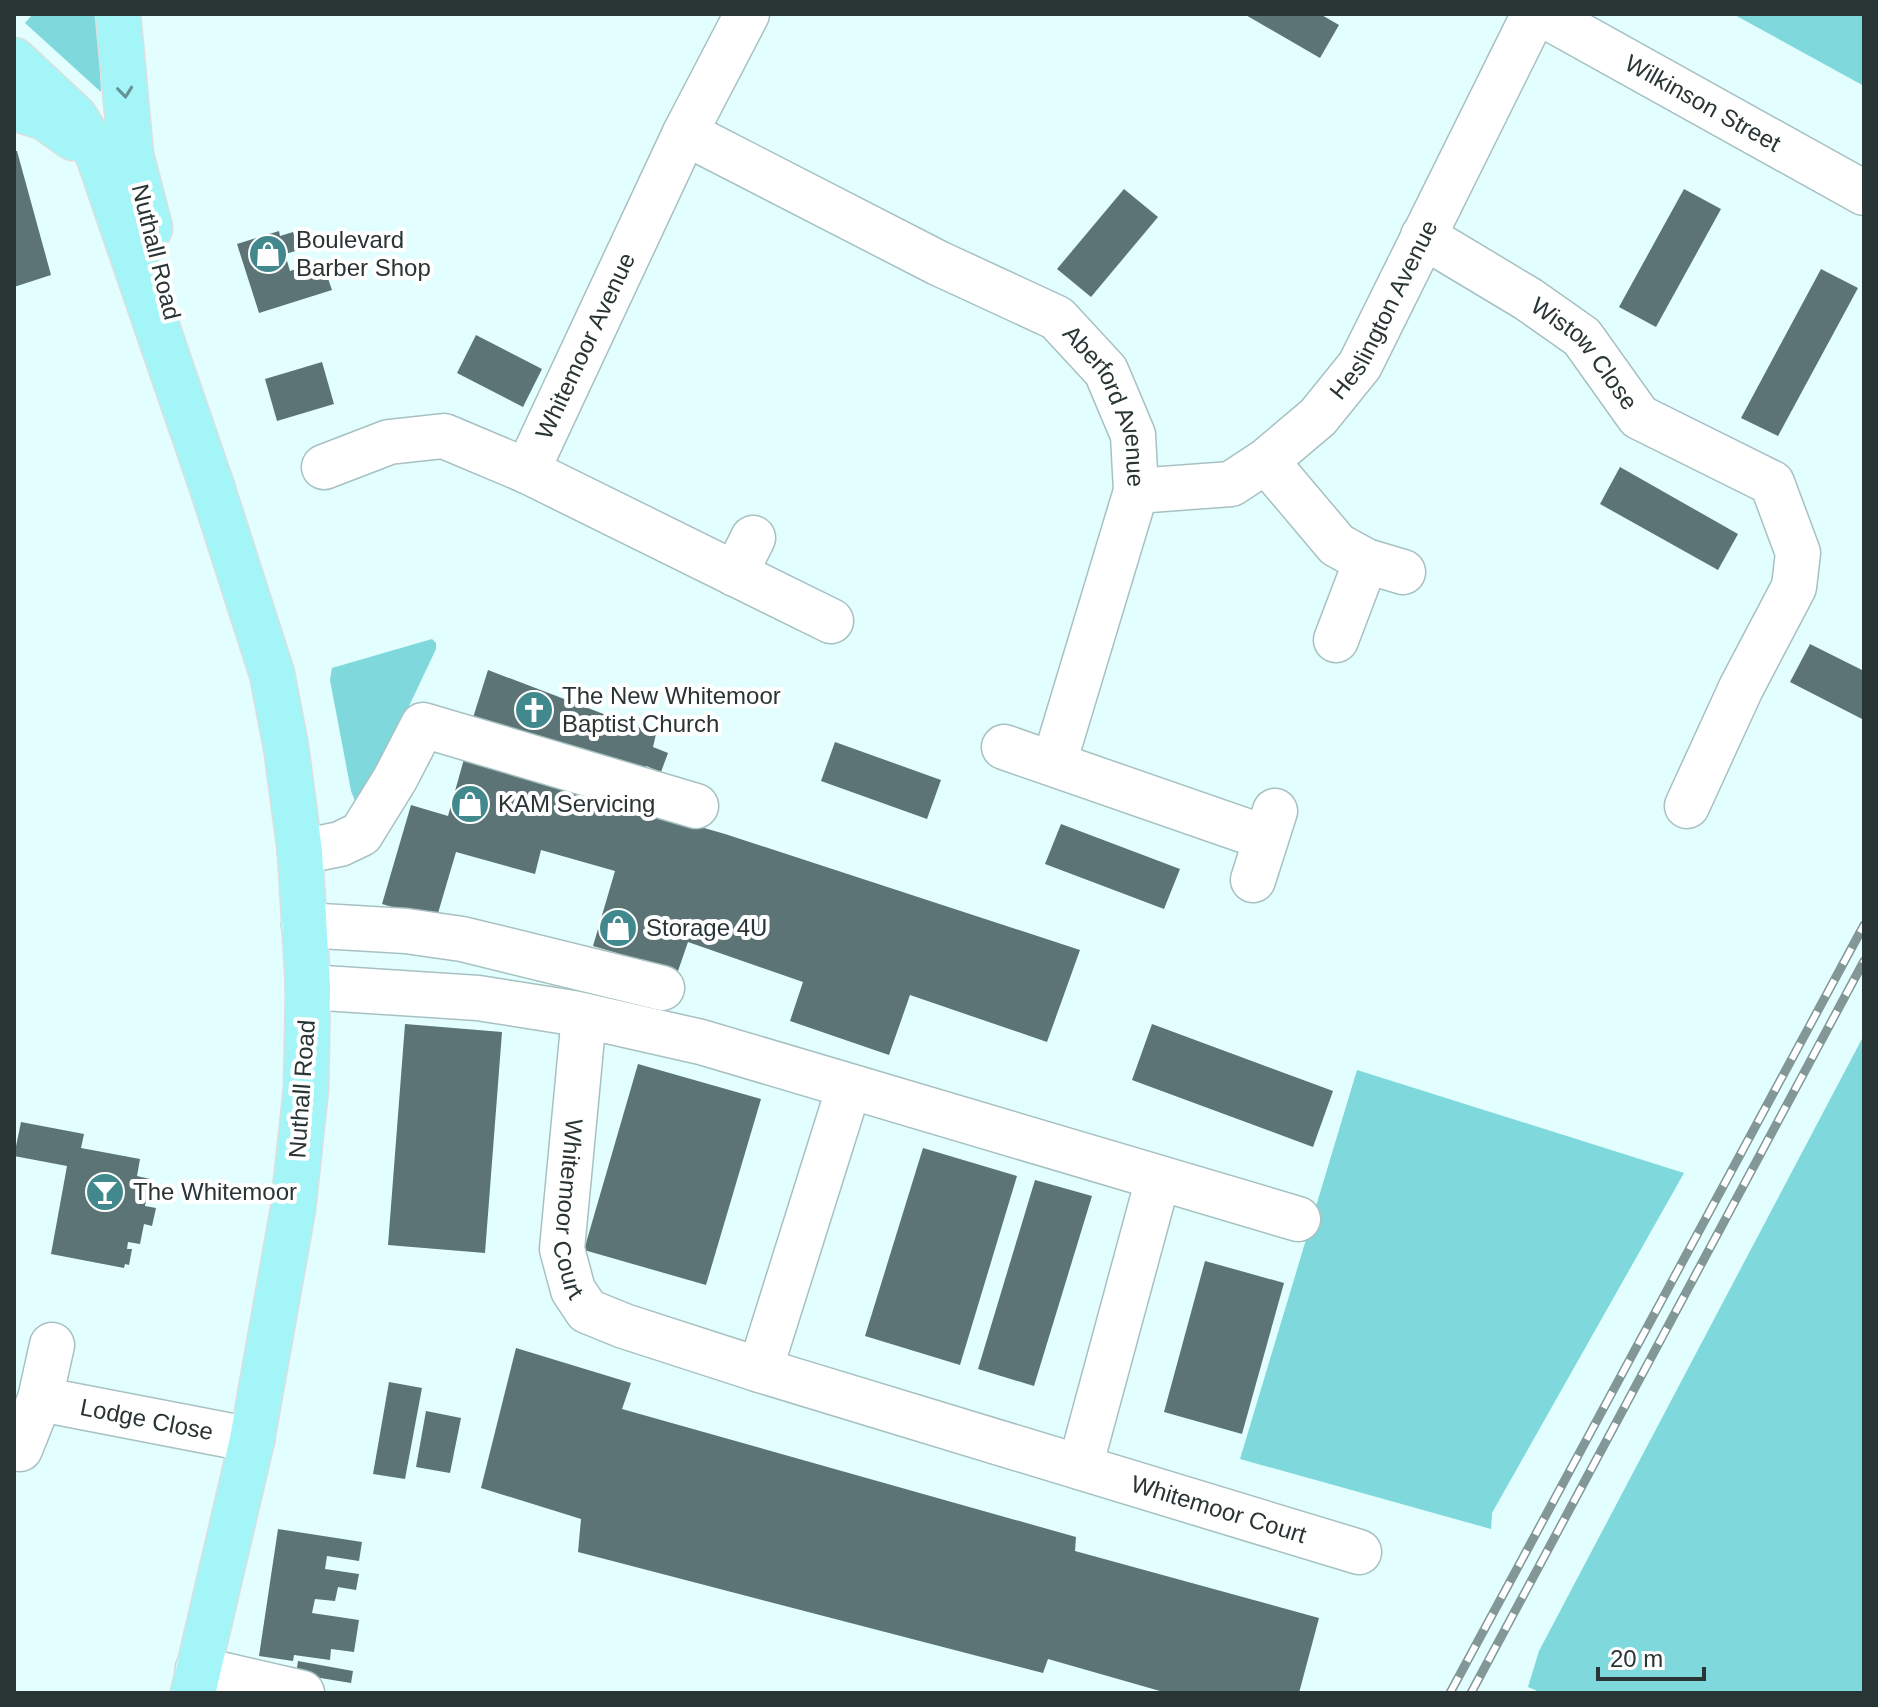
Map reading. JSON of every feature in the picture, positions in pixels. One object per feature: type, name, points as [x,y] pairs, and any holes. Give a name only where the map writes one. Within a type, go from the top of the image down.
[{"type":"main road","name":"Nuthall Road","points":[[118,14],[131,155],[183,357],[212,487]]},
{"type":"main road","name":"Nuthall Road","points":[[14,60],[75,117],[98,155],[212,487],[272,674],[286,747],[300,852],[308,987],[306,1089],[293,1209],[252,1440],[195,1681]]},
{"type":"main road","points":[[14,108],[45,118],[98,155]]},
{"type":"street","name":"Whitemoor Avenue","points":[[747,14],[685,133],[527,471],[744,556],[831,621]]},
{"type":"street","name":"Heslington Avenue","points":[[1136,491],[1231,484],[1266,461],[1318,417],[1360,365],[1534,14]]},
{"type":"street","name":"Wilkinson Street","points":[[1542,14],[1864,193]]},
{"type":"street","name":"Aberford Avenue","points":[[685,133],[938,263],[1057,318],[1106,371],[1133,435],[1136,491],[1054,763]]},
{"type":"street","name":"Wistow Close","points":[[1423,236],[1528,299],[1582,337],[1639,417],[1772,483],[1798,553],[1794,587],[1741,688],[1687,806]]},
{"type":"street","points":[[324,467],[389,442],[444,436],[527,471]]},
{"type":"street","points":[[1266,461],[1337,545],[1384,566],[1336,640]]},
{"type":"street","points":[[300,852],[340,844],[361,834],[423,725],[696,806]]},
{"type":"street","points":[[1004,747],[1271,824],[1253,880]]},
{"type":"street","points":[[304,925],[406,931],[462,939],[662,988]]},
{"type":"street","points":[[308,987],[478,998],[584,1016],[701,1042],[1298,1219]]},
{"type":"street","name":"Whitemoor Court","points":[[584,1016],[562,1249],[573,1290],[587,1311],[760,1370],[1359,1552]]},
{"type":"street","points":[[760,1370],[849,1087]]},
{"type":"street","points":[[1080,1467],[1158,1179]]},
{"type":"street","points":[[20,1449],[40,1399],[52,1345]]},
{"type":"street","name":"Lodge Close","points":[[40,1399],[252,1440]]},
{"type":"street","points":[[195,1681],[302,1693]]},
{"type":"shaded area","points":[[33,14],[98,14],[101,92],[25,23]]},
{"type":"shaded area","points":[[1733,14],[1864,14],[1864,86]]},
{"type":"shaded area","points":[[432,639],[436,649],[360,804],[355,801],[351,791],[330,680],[332,668]]},
{"type":"shaded area","points":[[1864,1035],[1864,1693],[1542,1693],[1528,1687],[1539,1651]]},
{"type":"shaded area","points":[[1357,1070],[1684,1173],[1492,1513],[1491,1529],[1240,1459]]},
{"type":"building","points":[[1244,14],[1320,14],[1339,25],[1320,58]]},
{"type":"building","points":[[14,151],[17,151],[51,275],[14,287]]},
{"type":"building","points":[[1124,189],[1158,217],[1091,297],[1057,269]]},
{"type":"building","points":[[1684,189],[1721,209],[1656,327],[1619,307]]},
{"type":"building","points":[[279,231],[280,236],[293,232],[299,250],[285,254],[290,271],[322,261],[332,290],[259,313],[237,244]]},
{"type":"building","points":[[1821,269],[1858,288],[1778,436],[1741,418]]},
{"type":"building","points":[[476,335],[542,369],[523,407],[457,373]]},
{"type":"building","points":[[322,362],[334,404],[277,421],[265,379]]},
{"type":"building","points":[[1620,467],[1738,534],[1718,570],[1600,504]]},
{"type":"building","points":[[1810,644],[1864,671],[1864,720],[1790,682]]},
{"type":"building","name":"The New Whitemoor Baptist Church","points":[[488,670],[656,734],[653,747],[668,753],[661,772],[646,766],[643,777],[471,724]]},
{"type":"building","points":[[835,742],[941,780],[927,819],[821,781]]},
{"type":"building","points":[[464,759],[725,834],[1080,950],[1047,1042],[910,995],[889,1055],[790,1021],[803,982],[688,942],[678,971],[593,946],[615,871],[541,850],[535,874],[456,852],[436,920],[382,904],[411,805],[448,816]]},
{"type":"building","points":[[1061,824],[1180,869],[1164,909],[1045,864]]},
{"type":"building","points":[[405,1024],[502,1032],[485,1253],[388,1245]]},
{"type":"building","points":[[1152,1024],[1333,1091],[1313,1147],[1132,1080]]},
{"type":"building","points":[[638,1064],[761,1099],[706,1285],[584,1250]]},
{"type":"building","name":"The Whitemoor","points":[[21,1122],[84,1134],[81,1148],[140,1159],[137,1176],[150,1179],[145,1206],[156,1208],[152,1226],[144,1224],[140,1244],[128,1242],[127,1249],[132,1249],[129,1265],[125,1264],[124,1268],[51,1254],[67,1166],[14,1156]]},
{"type":"building","points":[[923,1148],[1017,1176],[960,1365],[865,1336]]},
{"type":"building","points":[[1035,1180],[1092,1196],[1034,1386],[978,1369]]},
{"type":"building","points":[[1205,1261],[1284,1283],[1242,1434],[1164,1412]]},
{"type":"building","points":[[516,1348],[631,1383],[622,1409],[1076,1537],[1075,1551],[1319,1618],[1299,1693],[1167,1693],[1048,1659],[1043,1673],[578,1552],[581,1519],[481,1488]]},
{"type":"building","points":[[389,1382],[422,1388],[405,1479],[373,1474]]},
{"type":"building","points":[[426,1411],[461,1418],[450,1473],[416,1467]]},
{"type":"building","points":[[278,1529],[362,1542],[359,1561],[327,1556],[325,1569],[359,1574],[356,1590],[338,1587],[335,1601],[315,1599],[312,1613],[359,1620],[354,1652],[331,1649],[330,1660],[294,1655],[293,1661],[259,1656]]},
{"type":"building","points":[[298,1661],[353,1671],[351,1683],[296,1674]]},
{"type":"railway","points":[[1450,1693],[1864,925]]},
{"type":"railway","points":[[1471,1693],[1864,961]]},
{"type":"place","name":"Boulevard Barber Shop","points":[[268,254]]},
{"type":"place","name":"The New Whitemoor Baptist Church","points":[[534,710]]},
{"type":"place","name":"KAM Servicing","points":[[470,804]]},
{"type":"place","name":"Storage 4U","points":[[618,928]]},
{"type":"place","name":"The Whitemoor","points":[[105,1192]]}]
